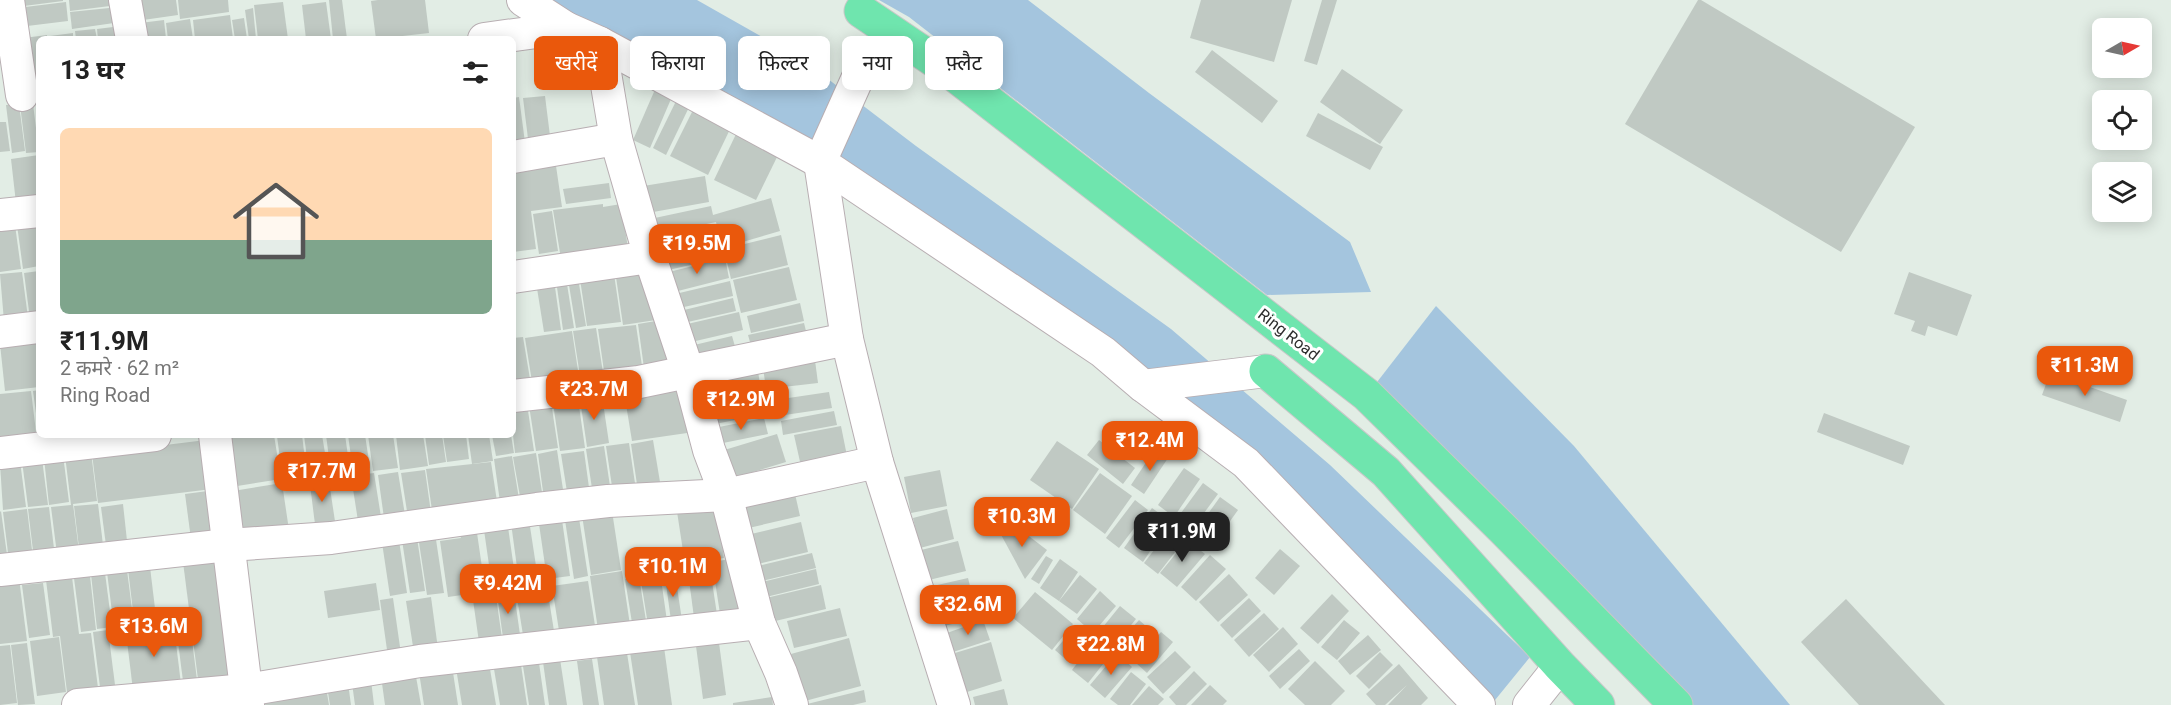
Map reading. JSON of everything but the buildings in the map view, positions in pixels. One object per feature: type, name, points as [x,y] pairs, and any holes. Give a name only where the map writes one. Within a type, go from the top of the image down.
[{"type":"main road","name":"Ring Road","points":[[858,6],[944,67],[1367,395],[1676,705]]},
{"type":"main road","points":[[1266,371],[1386,472],[1560,666],[1598,705]]},
{"type":"street","points":[[8,0],[20,96]]},
{"type":"street","points":[[125,0],[131,36]]},
{"type":"street","points":[[523,0],[566,28],[584,36]]},
{"type":"street","points":[[506,36],[566,28]]},
{"type":"street","points":[[618,53],[820,162],[1102,352],[1143,386],[1246,463],[1479,705]]},
{"type":"street","points":[[608,90],[616,139],[650,257],[688,372],[709,450],[726,495],[759,623],[792,705]]},
{"type":"street","points":[[852,90],[820,162],[847,339],[878,462],[954,705]]},
{"type":"street","points":[[516,156],[616,139]]},
{"type":"street","points":[[0,215],[36,211]]},
{"type":"street","points":[[516,278],[650,257]]},
{"type":"street","points":[[0,332],[36,327]]},
{"type":"street","points":[[516,396],[639,382],[847,339]]},
{"type":"street","points":[[1143,386],[1266,371]]},
{"type":"street","points":[[0,453],[129,438]]},
{"type":"street","points":[[215,438],[247,697]]},
{"type":"street","points":[[0,570],[228,545],[331,538],[608,501],[726,495],[878,462]]},
{"type":"street","points":[[78,705],[247,697],[420,662],[759,623]]},
{"type":"street","points":[[1529,705],[1560,666]]},
{"type":"shaded area","points":[[521,0],[697,0],[761,36],[738,36],[738,90],[830,90],[830,81],[916,146],[1171,329],[1330,465],[1530,657],[1491,705],[1246,463],[820,162],[687,90],[726,90],[726,36],[630,36],[630,59],[618,53],[618,36],[587,36]]},
{"type":"shaded area","points":[[879,0],[1028,0],[1350,242],[1371,292],[1267,295],[1003,90],[1003,36],[933,36],[909,17]]},
{"type":"shaded area","points":[[1436,306],[1574,446],[1790,705],[1676,705],[1367,395]]}]
